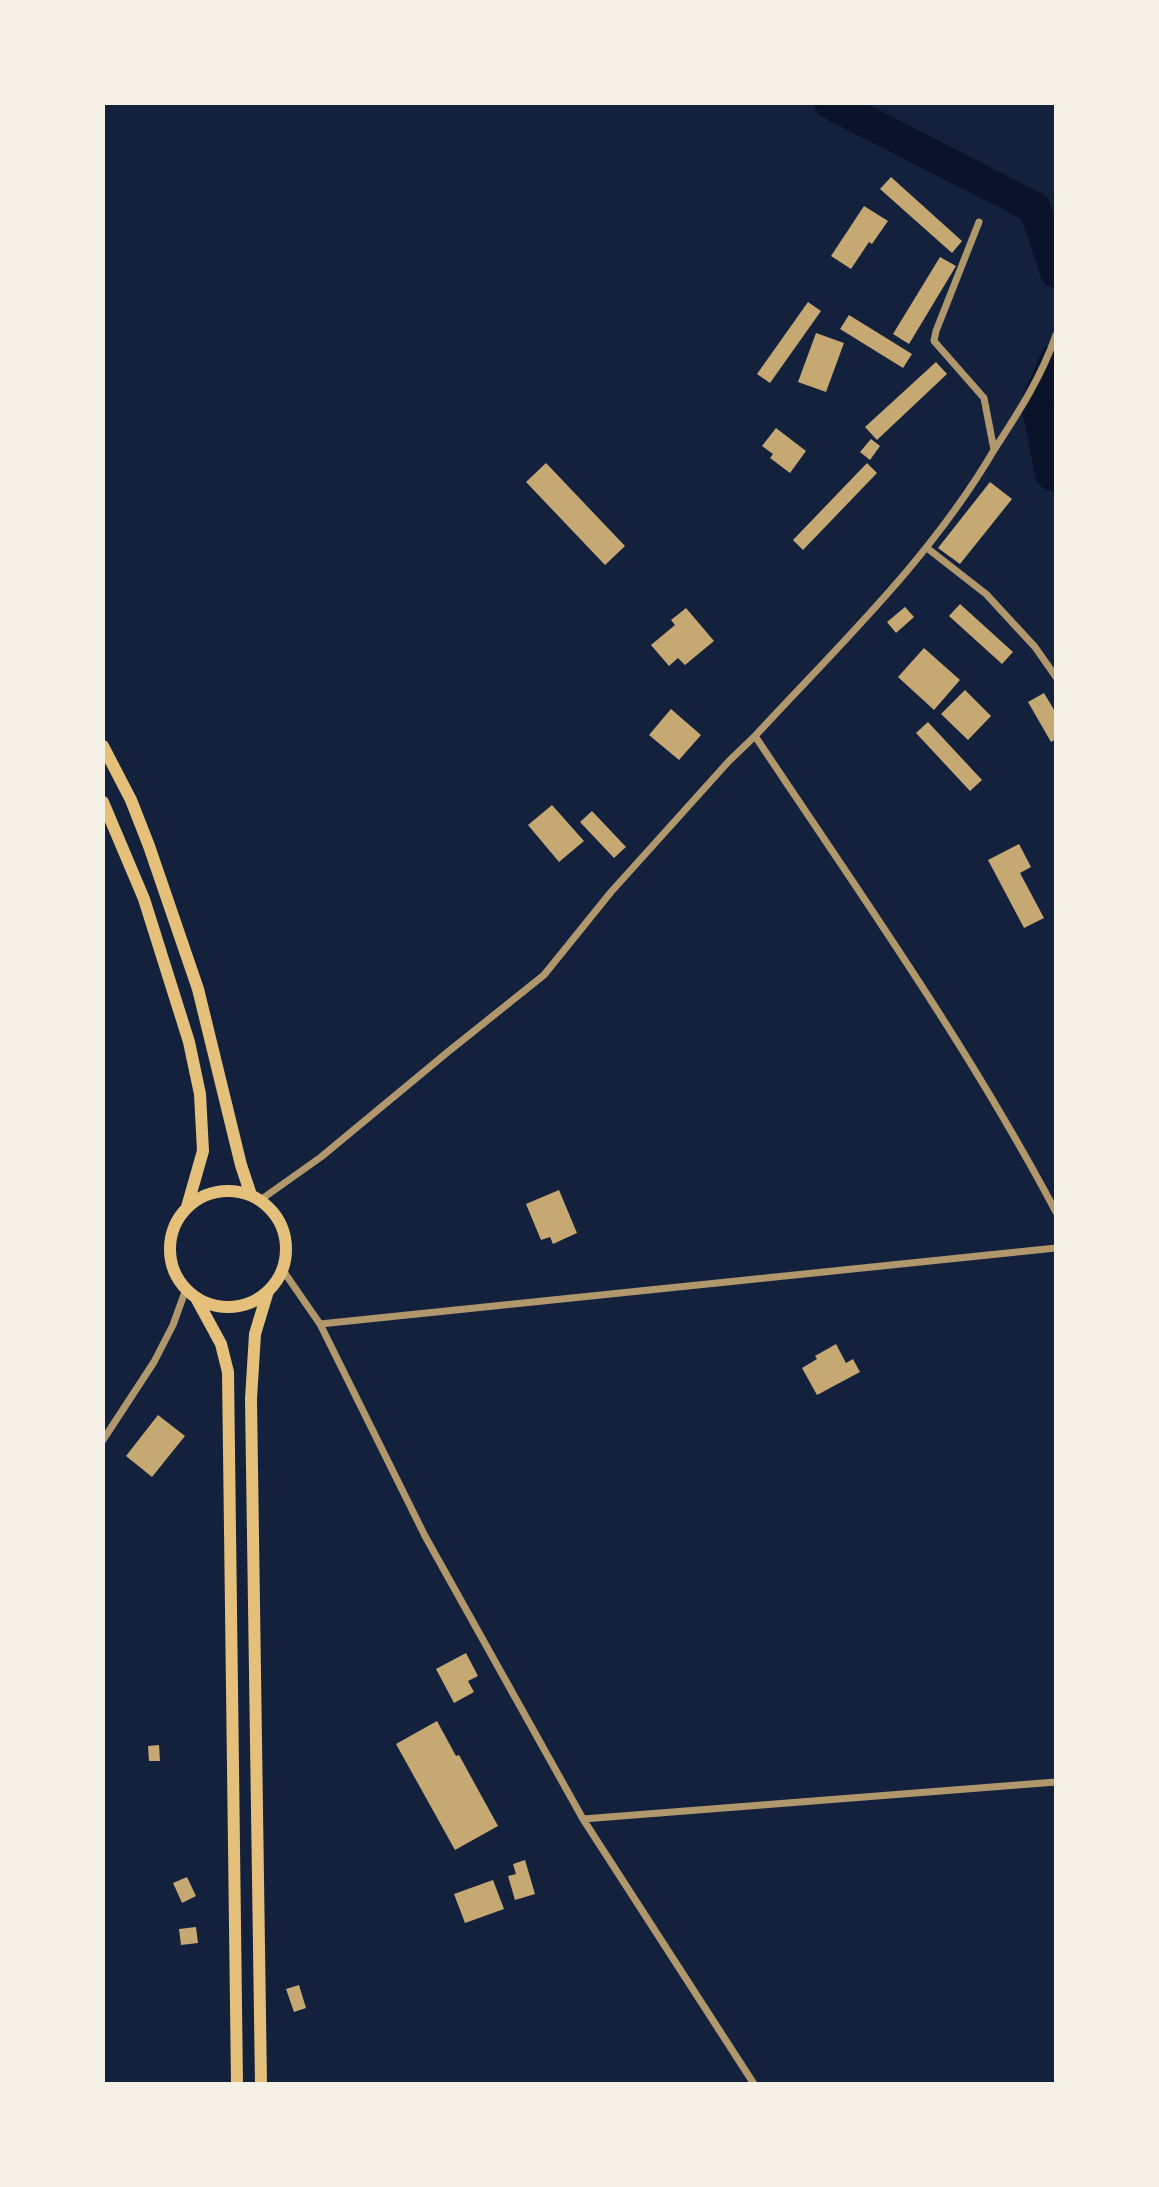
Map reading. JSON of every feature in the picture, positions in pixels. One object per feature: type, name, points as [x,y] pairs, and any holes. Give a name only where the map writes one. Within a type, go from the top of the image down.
[{"type":"main road","points":[[103,746],[131,800],[149,846],[198,989],[241,1165],[255,1198]]},
{"type":"main road","points":[[103,802],[144,899],[176,996],[200,1094],[203,1152],[187,1208],[173,1229],[170,1254],[172,1267],[221,1345],[229,1383],[237,2084]]},
{"type":"main road","points":[[187,1208],[209,1194],[222,1192],[235,1192],[255,1198],[269,1209],[283,1231],[285,1244],[282,1269],[268,1291],[255,1334],[251,1399],[261,2084]]},
{"type":"main road","points":[[190,1294],[207,1304],[233,1307],[246,1304],[268,1291]]},
{"type":"street","points":[[979,222],[934,341],[984,398],[994,450]]},
{"type":"street","points":[[255,1198],[321,1157],[544,975],[620,882],[927,548],[970,490],[1030,395],[1056,335]]},
{"type":"street","points":[[927,548],[986,594],[1035,647],[1056,677]]},
{"type":"street","points":[[755,736],[912,971],[1022,1148],[1056,1212]]},
{"type":"street","points":[[320,1324],[1056,1248]]},
{"type":"street","points":[[282,1269],[320,1324],[425,1536],[583,1819],[754,2084]]},
{"type":"street","points":[[103,1440],[154,1362],[190,1294]]},
{"type":"street","points":[[583,1819],[1056,1782]]},
{"type":"building","points":[[891,177],[962,241],[952,253],[880,189]]},
{"type":"building","points":[[864,206],[888,221],[872,244],[869,242],[851,269],[831,256]]},
{"type":"building","points":[[940,257],[956,266],[909,344],[893,334]]},
{"type":"building","points":[[808,302],[821,311],[770,383],[757,374]]},
{"type":"building","points":[[849,315],[912,354],[903,368],[840,329]]},
{"type":"building","points":[[816,333],[844,343],[826,392],[798,382]]},
{"type":"building","points":[[936,362],[947,374],[877,440],[865,427]]},
{"type":"building","points":[[776,428],[806,451],[790,473],[770,458],[773,454],[762,446]]},
{"type":"building","points":[[871,439],[880,446],[870,460],[860,452]]},
{"type":"building","points":[[546,463],[625,546],[605,565],[526,482]]},
{"type":"building","points":[[867,463],[877,473],[803,550],[793,540]]},
{"type":"building","points":[[990,482],[1012,499],[960,564],[938,548]]},
{"type":"building","points":[[960,604],[1013,652],[1002,664],[949,616]]},
{"type":"building","points":[[905,607],[914,617],[896,633],[887,622]]},
{"type":"building","points":[[686,608],[714,641],[685,665],[678,658],[669,666],[651,645],[675,625],[671,620]]},
{"type":"building","points":[[924,648],[960,680],[934,710],[898,677]]},
{"type":"building","points":[[965,690],[991,716],[968,740],[941,714]]},
{"type":"building","points":[[1044,693],[1056,713],[1056,739],[1051,742],[1028,702]]},
{"type":"building","points":[[671,709],[701,735],[679,760],[649,735]]},
{"type":"building","points":[[928,722],[982,780],[970,791],[916,733]]},
{"type":"building","points":[[552,805],[584,841],[559,862],[528,825]]},
{"type":"building","points":[[592,811],[626,847],[614,858],[580,822]]},
{"type":"building","points":[[1019,844],[1031,867],[1020,873],[1044,918],[1024,928],[988,860]]},
{"type":"building","points":[[559,1190],[577,1233],[553,1244],[550,1237],[541,1240],[526,1204]]},
{"type":"building","points":[[836,1344],[846,1363],[853,1359],[860,1372],[817,1395],[802,1368],[817,1359],[815,1356]]},
{"type":"building","points":[[158,1415],[185,1436],[152,1477],[126,1456]]},
{"type":"building","points":[[466,1653],[478,1676],[468,1681],[474,1692],[454,1703],[436,1669]]},
{"type":"building","points":[[437,1721],[498,1826],[455,1850],[396,1744]]},
{"type":"building","points":[[159,1745],[160,1761],[149,1761],[148,1746]]},
{"type":"building","points":[[525,1860],[535,1894],[515,1900],[508,1876],[516,1874],[513,1864]]},
{"type":"building","points":[[187,1877],[196,1896],[182,1903],[173,1883]]},
{"type":"building","points":[[493,1880],[504,1909],[465,1923],[454,1894]]},
{"type":"building","points":[[196,1927],[198,1943],[181,1945],[179,1929]]},
{"type":"building","points":[[299,1985],[306,2008],[294,2012],[286,1989]]},
{"type":"waterway","points":[[830,103],[1035,208],[1056,272]]},
{"type":"waterway","points":[[1056,359],[1037,403],[1051,474],[1056,476]]}]
